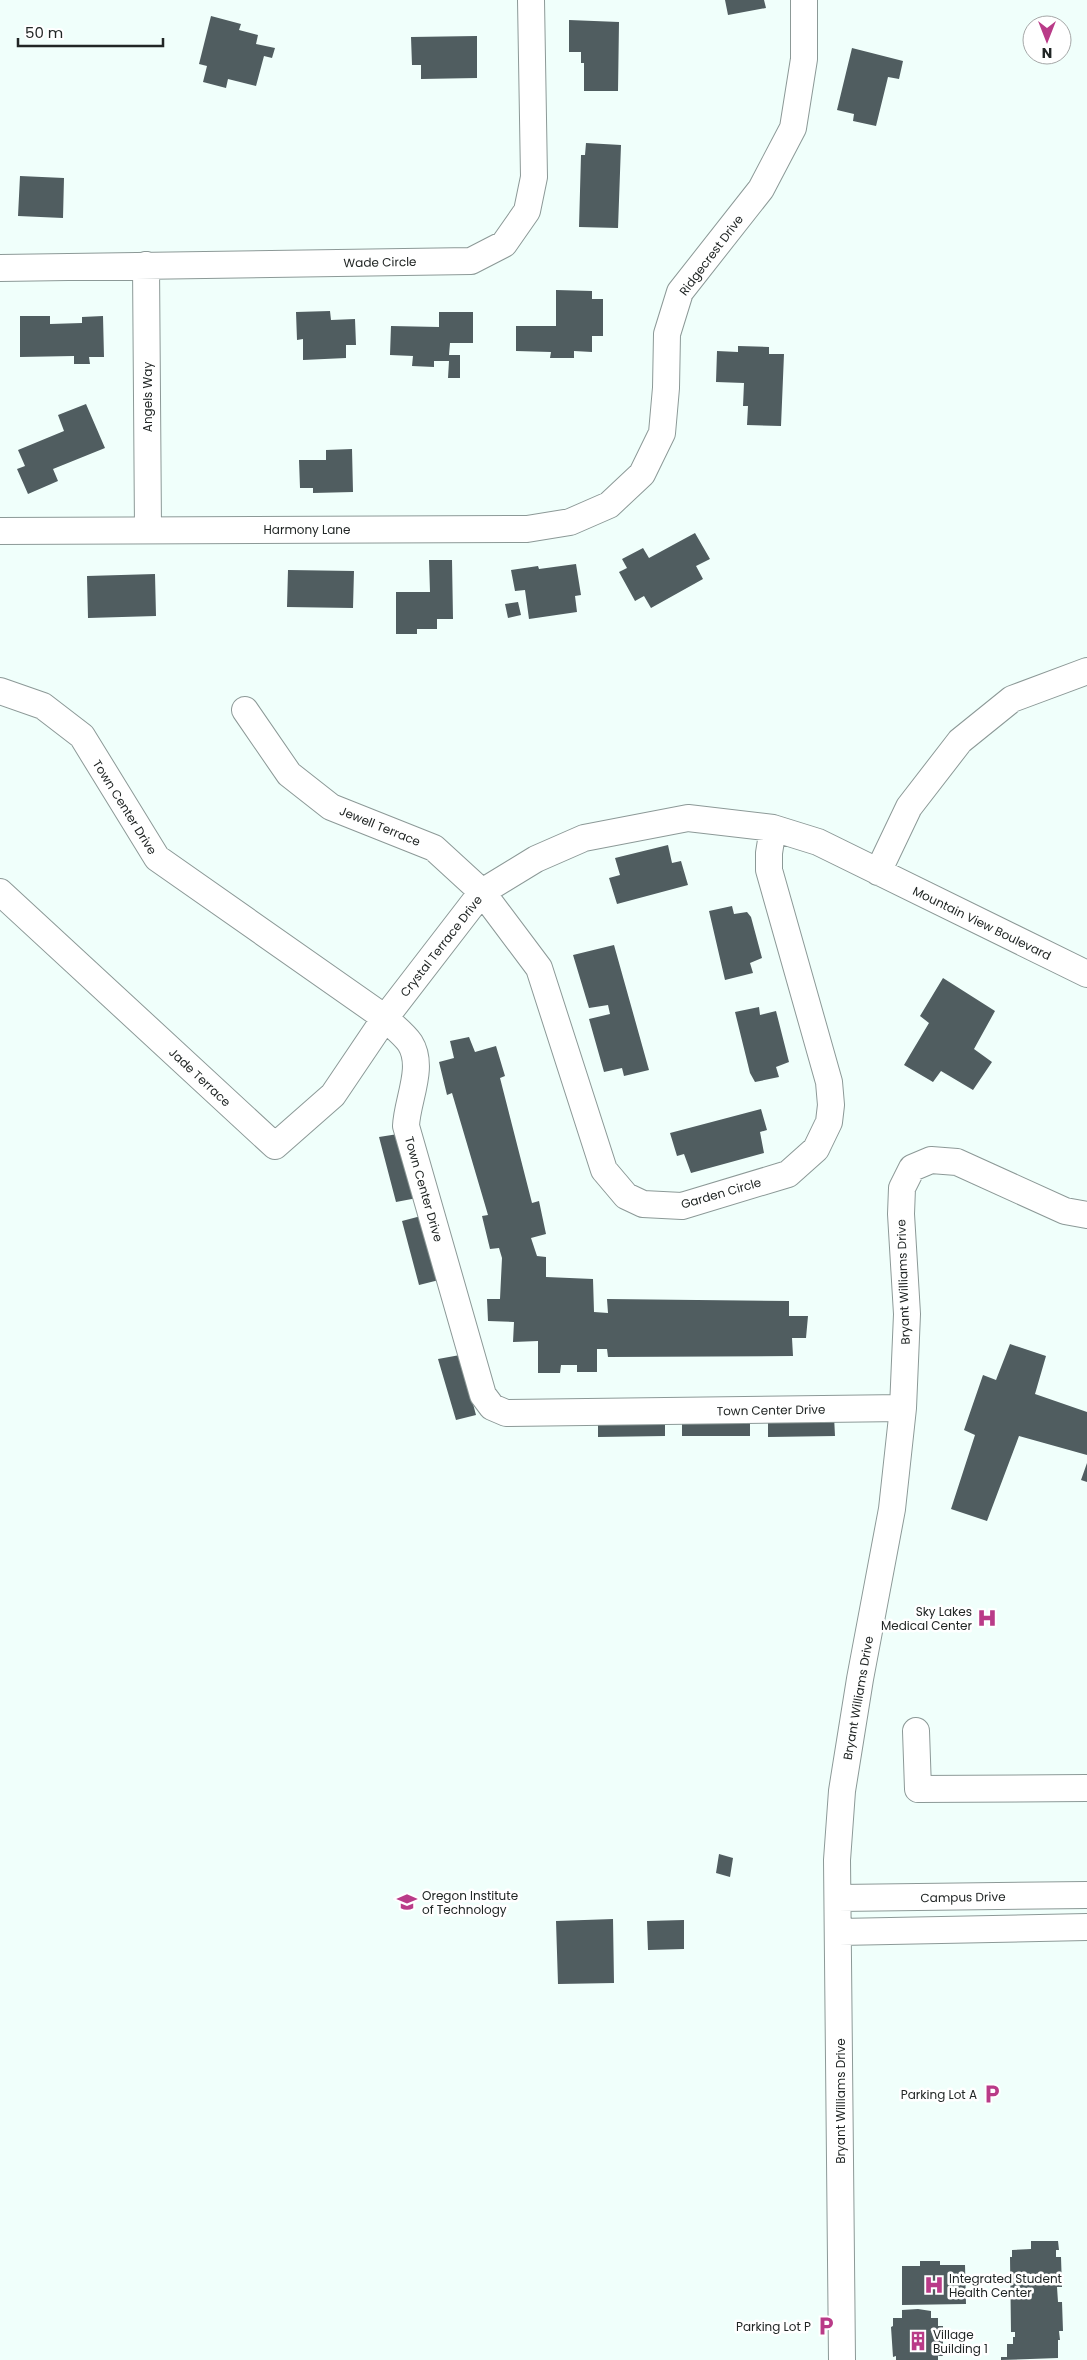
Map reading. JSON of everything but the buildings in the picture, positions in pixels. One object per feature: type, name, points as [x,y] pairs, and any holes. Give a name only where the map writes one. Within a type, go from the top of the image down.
[{"type":"street","name":"Wade Circle","points":[[0,268],[471,261],[504,244],[527,211],[534,177],[530,0]]},
{"type":"street","name":"Ridgecrest Drive","points":[[609,505],[642,474],[662,433],[666,388],[667,334],[680,292],[761,189],[793,128],[804,59],[804,0]]},
{"type":"street","name":"Angels Way","points":[[146,266],[148,529]]},
{"type":"street","name":"Harmony Lane","points":[[0,531],[527,529],[570,522],[609,505]]},
{"type":"street","points":[[878,872],[909,807],[960,741],[1012,699],[1087,671]]},
{"type":"street","name":"Town Center Drive","points":[[0,691],[43,706],[82,736],[157,858],[385,1018],[410,1042],[416,1055],[416,1072],[406,1110],[406,1126],[483,1395],[492,1407],[506,1413],[903,1408]]},
{"type":"street","name":"Jewell Terrace","points":[[245,710],[289,774],[331,807],[434,848],[482,892]]},
{"type":"street","name":"Crystal Terrace Drive","points":[[385,1018],[482,892],[536,859],[584,838],[688,818],[773,828],[818,842]]},
{"type":"street","name":"Garden Circle","points":[[482,892],[539,968],[604,1170],[626,1196],[643,1204],[682,1206],[788,1174],[816,1149],[829,1122],[831,1105],[829,1082],[768,870],[768,853],[773,828]]},
{"type":"street","name":"Mountain View Boulevard","points":[[818,842],[1087,974]]},
{"type":"street","name":"Jade Terrace","points":[[0,892],[275,1146],[333,1095],[385,1018]]},
{"type":"street","name":"Bryant Williams Drive","points":[[842,2360],[840,1932],[837,1860],[842,1791],[860,1679],[892,1509],[903,1408],[906,1314],[901,1214],[902,1188],[912,1168],[930,1160],[957,1162],[1065,1211],[1087,1216]]},
{"type":"street","points":[[916,1731],[918,1789],[1087,1788]]},
{"type":"street","name":"Campus Drive","points":[[838,1898],[1087,1895]]},
{"type":"street","points":[[840,1932],[1087,1927]]},
{"type":"place","name":"Sky Lakes Medical Center","points":[[987,1618]]},
{"type":"place","name":"Oregon Institute of Technology","points":[[407,1902]]},
{"type":"place","name":"Parking Lot A","points":[[992,2094]]},
{"type":"place","name":"Integrated Student Health Center","points":[[934,2285]]},
{"type":"place","name":"Parking Lot P","points":[[826,2326]]},
{"type":"place","name":"Village Building 1","points":[[918,2341]]}]
